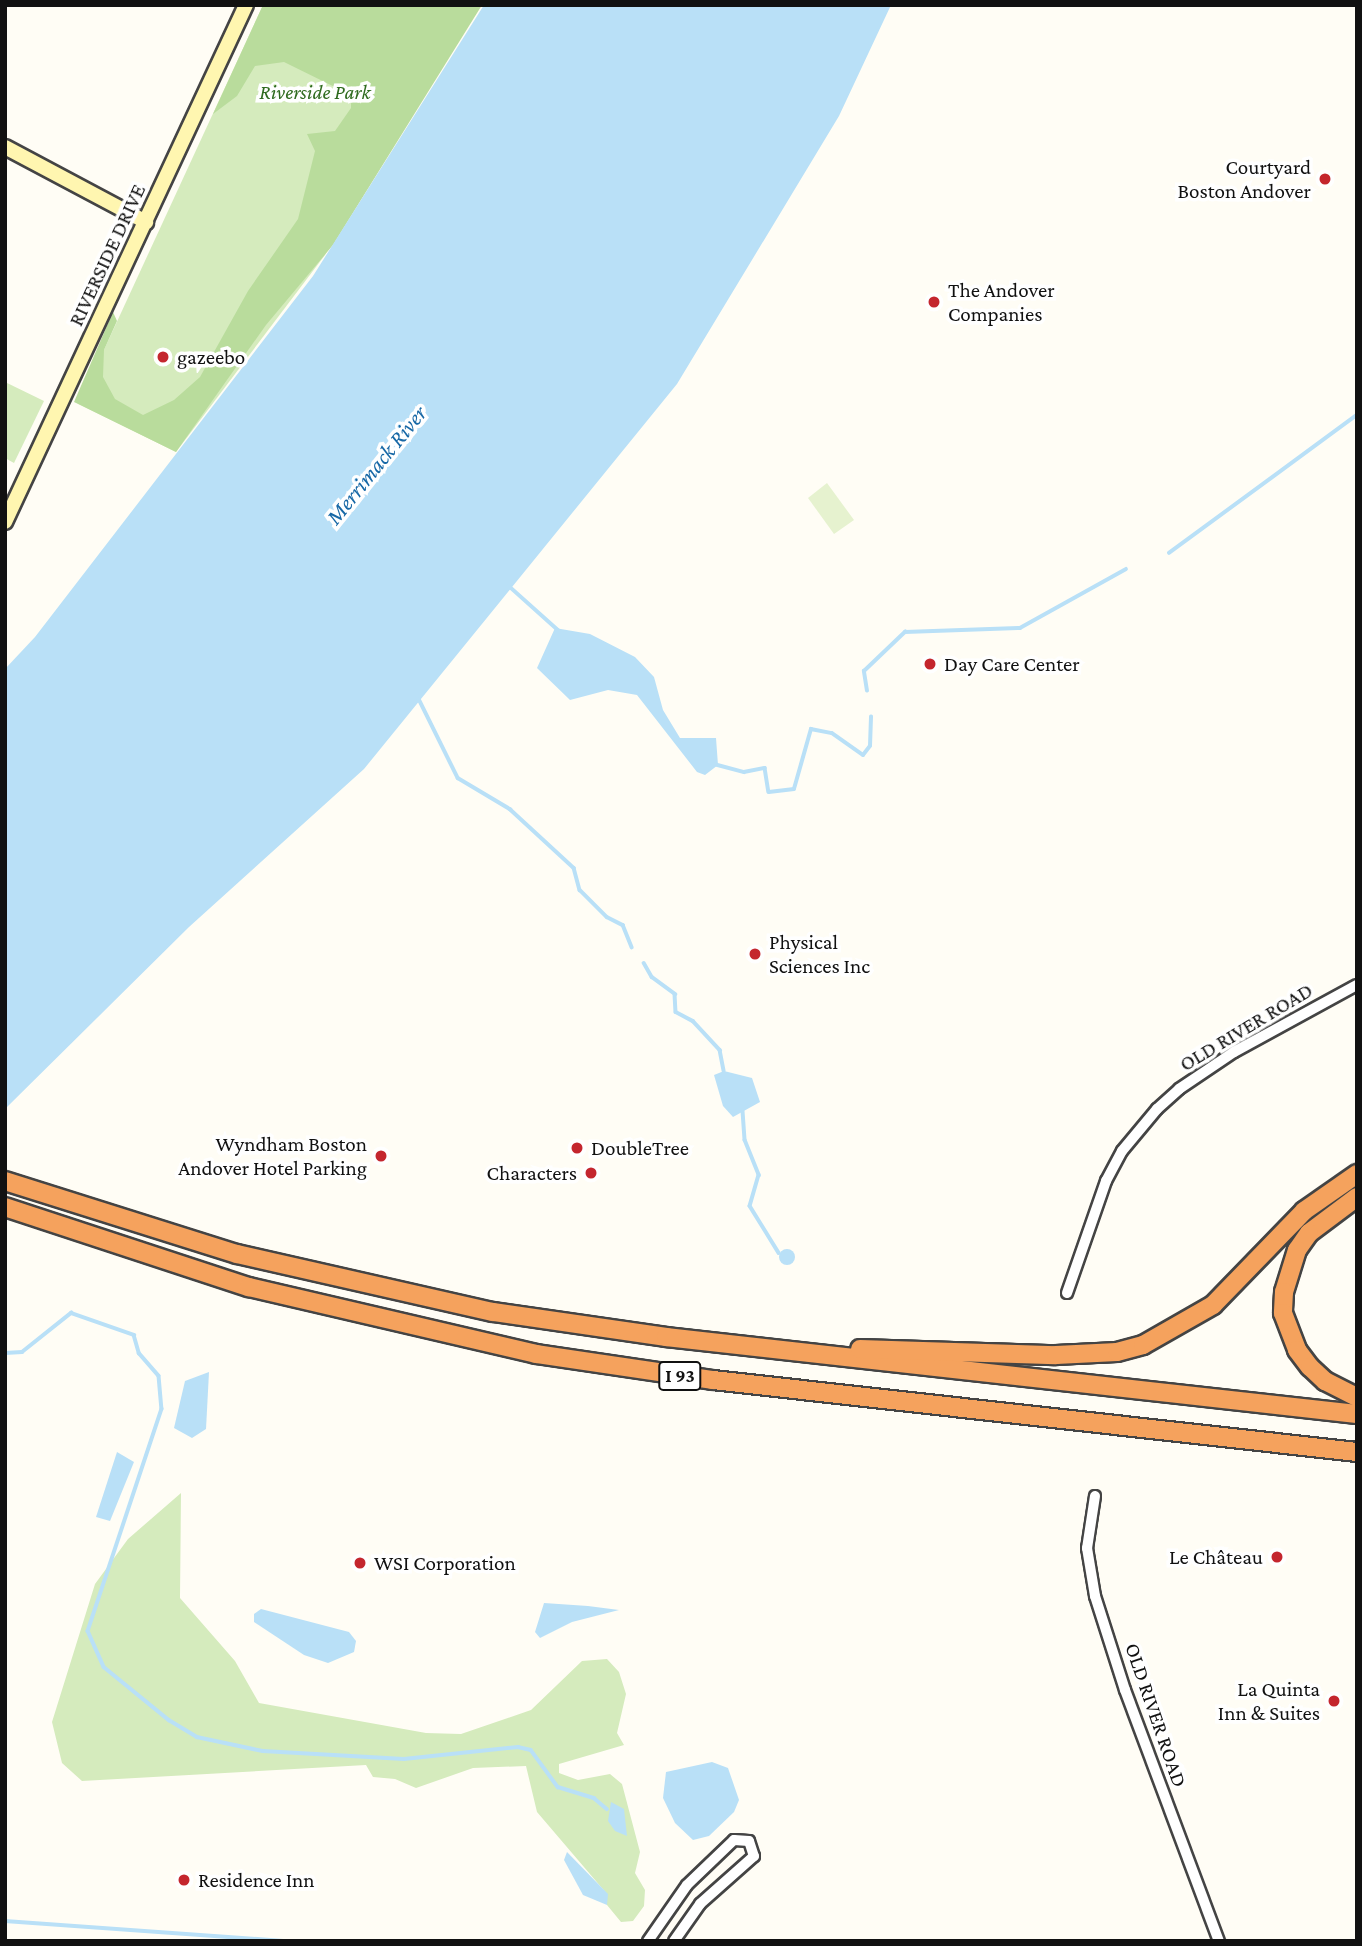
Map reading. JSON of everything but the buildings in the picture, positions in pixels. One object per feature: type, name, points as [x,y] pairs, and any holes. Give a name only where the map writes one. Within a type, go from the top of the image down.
[{"type":"highway","points":[[775,1350],[1056,1355],[1116,1352],[1143,1345],[1213,1305],[1304,1211],[1357,1174]]},
{"type":"highway","name":"I 93","points":[[5,1181],[237,1254],[395,1292],[563,1324],[1357,1414]]},
{"type":"highway","points":[[1357,1197],[1309,1233],[1297,1250],[1284,1292],[1283,1313],[1297,1350],[1310,1367],[1325,1381],[1357,1397]]},
{"type":"highway","name":"I 93","points":[[13,1210],[249,1287],[536,1354],[713,1380],[1357,1452]]},
{"type":"main road","name":"RIVERSIDE DRIVE","points":[[5,522],[246,5]]},
{"type":"main road","points":[[5,147],[146,222]]},
{"type":"street","name":"OLD RIVER ROAD","points":[[1067,1293],[1106,1181],[1122,1152],[1157,1109],[1179,1089],[1234,1052],[1357,985]]},
{"type":"street","name":"OLD RIVER ROAD","points":[[1095,1496],[1087,1548],[1094,1596],[1125,1690],[1219,1941]]},
{"type":"street","points":[[648,1941],[687,1885],[734,1840],[750,1840],[754,1856],[700,1904],[674,1941]]},
{"type":"green space","name":"Riverside Park","points":[[263,5],[438,35],[325,255],[176,452],[79,404]]},
{"type":"green space","points":[[263,5],[482,5],[333,245],[266,325],[176,452],[74,402],[113,312],[117,321],[104,350],[103,377],[115,399],[143,415],[174,400],[200,377],[248,291],[298,219],[315,151],[307,134],[335,131],[351,108],[351,95],[284,62],[255,66],[237,96],[213,114]]},
{"type":"green space","points":[[5,382],[44,401],[14,463],[5,458]]},
{"type":"green space","points":[[827,483],[854,520],[834,534],[808,498]]},
{"type":"green space","points":[[181,1493],[180,1598],[235,1661],[259,1703],[426,1733],[461,1734],[531,1710],[582,1661],[607,1659],[619,1672],[626,1694],[617,1733],[624,1745],[559,1764],[559,1773],[578,1780],[610,1774],[622,1784],[640,1852],[635,1873],[645,1890],[644,1906],[633,1921],[621,1922],[607,1905],[607,1894],[537,1812],[526,1766],[473,1768],[416,1788],[395,1779],[373,1777],[366,1765],[82,1781],[62,1763],[52,1722],[95,1584],[128,1539]]},
{"type":"water","name":"Merrimack River","points":[[484,5],[891,5],[839,116],[677,384],[364,769],[189,927],[5,1109],[5,669],[35,637],[313,276]]},
{"type":"water","points":[[555,628],[590,634],[635,657],[654,677],[663,710],[680,738],[716,738],[718,765],[705,775],[697,772],[637,695],[608,690],[570,700],[537,668]]},
{"type":"water","points":[[724,1071],[752,1078],[760,1102],[733,1117],[723,1106],[714,1075]]},
{"type":"water","points":[[784,1249],[790,1249],[795,1257],[793,1263],[784,1265],[779,1260],[779,1254]]},
{"type":"water","points":[[209,1372],[206,1429],[192,1438],[174,1428],[185,1381]]},
{"type":"water","points":[[117,1452],[134,1462],[110,1521],[96,1517]]},
{"type":"water","points":[[544,1603],[619,1610],[572,1622],[540,1638],[535,1632]]},
{"type":"water","points":[[261,1609],[349,1632],[356,1641],[354,1652],[328,1663],[304,1655],[254,1622],[254,1614]]},
{"type":"water","points":[[712,1762],[728,1768],[739,1800],[734,1812],[709,1836],[693,1840],[675,1823],[663,1798],[666,1772]]},
{"type":"water","points":[[611,1802],[624,1809],[627,1836],[615,1831],[608,1821]]},
{"type":"water","points":[[567,1852],[608,1894],[607,1905],[583,1895],[564,1860]]},
{"type":"waterway","points":[[1169,553],[1357,415]]},
{"type":"waterway","points":[[867,691],[864,671],[905,632],[1020,628],[1126,569]]},
{"type":"waterway","points":[[509,586],[558,630]]},
{"type":"waterway","points":[[419,699],[458,778],[510,809],[574,868],[580,890],[607,917],[623,925],[632,947]]},
{"type":"waterway","points":[[714,764],[744,772],[765,768],[769,792],[794,789],[811,729],[832,733],[863,755],[870,746],[871,717]]},
{"type":"waterway","points":[[644,963],[652,977],[675,994],[676,1012],[693,1021],[720,1050],[724,1071]]},
{"type":"waterway","points":[[743,1111],[745,1140],[759,1175],[750,1206],[779,1253]]},
{"type":"waterway","points":[[5,1353],[22,1352],[71,1313],[134,1335],[139,1353],[159,1376],[162,1409],[88,1631],[104,1667],[169,1720],[197,1737],[263,1751],[404,1759],[518,1747],[531,1750],[558,1787],[594,1798],[607,1809]]},
{"type":"waterway","points":[[5,1921],[283,1941]]},
{"type":"place","name":"Courtyard Boston Andover","points":[[1325,179]]},
{"type":"place","name":"The Andover Companies","points":[[934,302]]},
{"type":"place","name":"gazeebo","points":[[163,357]]},
{"type":"place","name":"Day Care Center","points":[[930,664]]},
{"type":"place","name":"Physical Sciences Inc","points":[[755,954]]},
{"type":"place","name":"DoubleTree","points":[[577,1148]]},
{"type":"place","name":"Wyndham Boston Andover Hotel Parking","points":[[381,1156]]},
{"type":"place","name":"Characters","points":[[591,1173]]},
{"type":"place","name":"Le Château","points":[[1277,1557]]},
{"type":"place","name":"WSI Corporation","points":[[360,1563]]},
{"type":"place","name":"La Quinta Inn & Suites","points":[[1334,1701]]},
{"type":"place","name":"Residence Inn","points":[[184,1880]]}]
